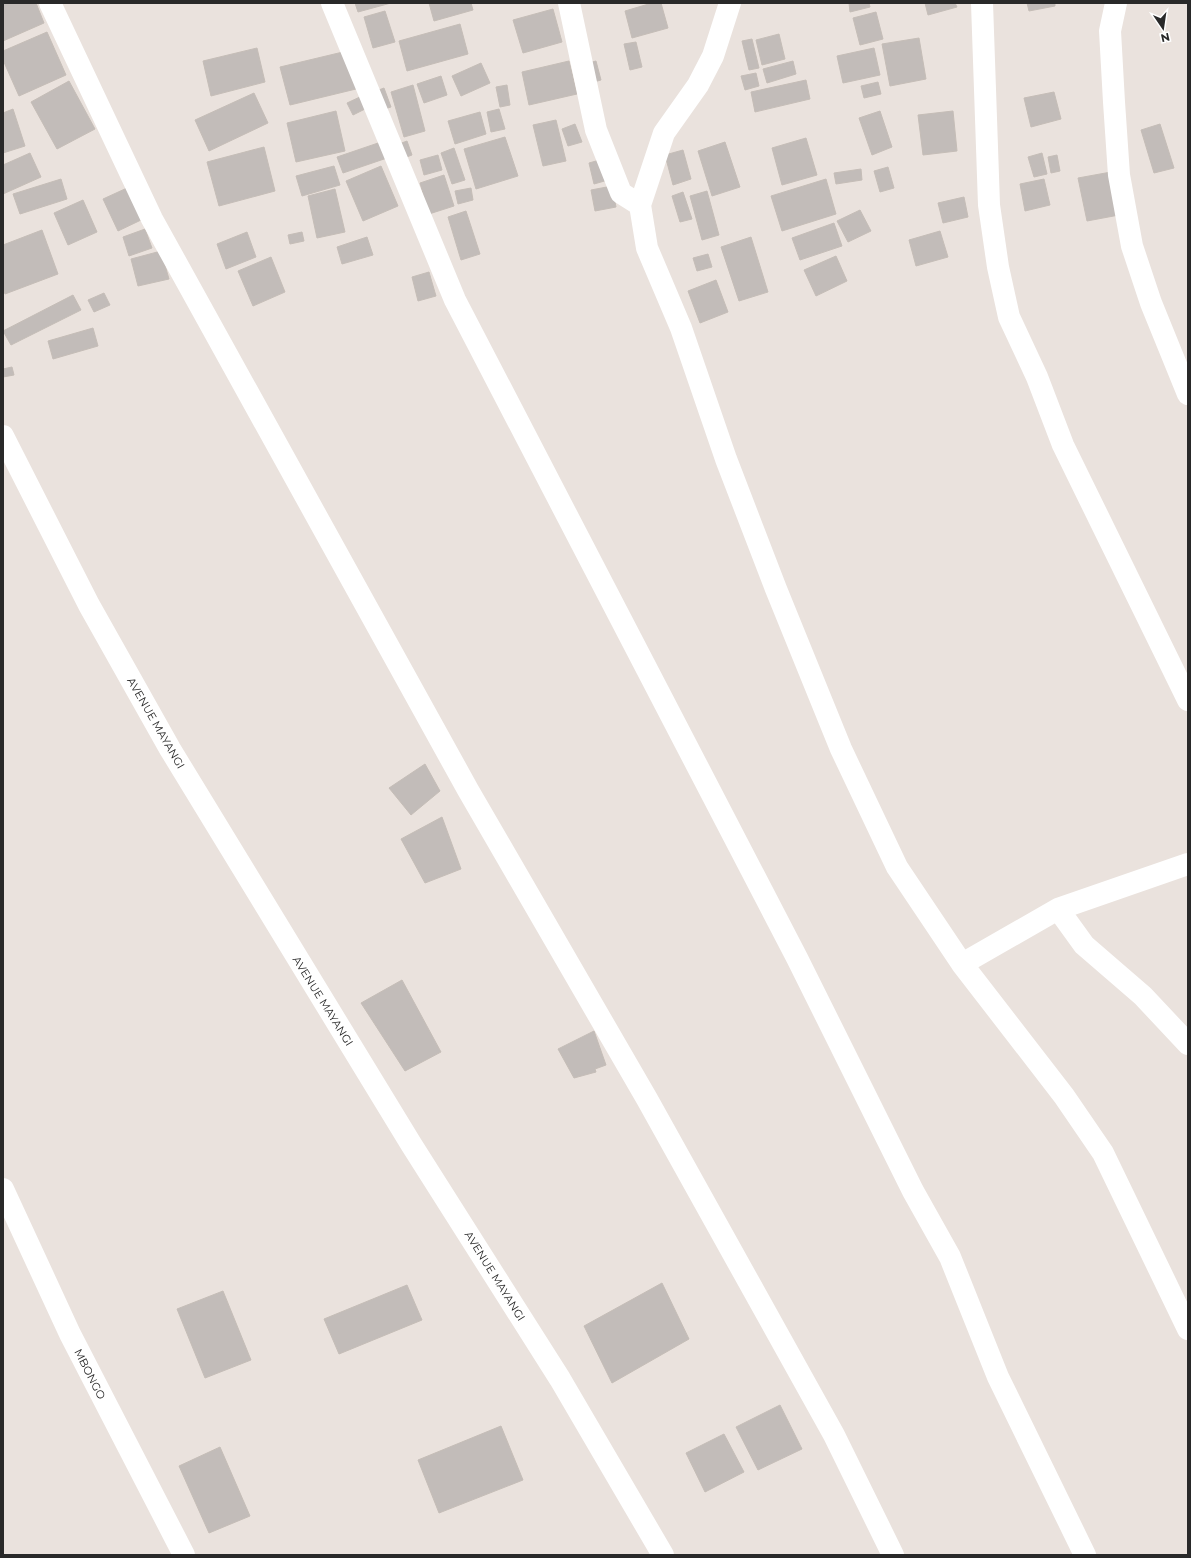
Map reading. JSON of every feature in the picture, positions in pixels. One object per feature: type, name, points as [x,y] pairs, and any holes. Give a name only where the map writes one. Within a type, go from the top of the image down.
[{"type":"street","points":[[50,3],[160,233],[464,783],[647,1099],[823,1415],[893,1555]]},
{"type":"street","points":[[332,3],[456,300],[797,958],[913,1191],[950,1257],[998,1378],[1085,1555]]},
{"type":"street","points":[[570,3],[596,130],[621,193],[640,205]]},
{"type":"street","points":[[730,3],[713,56],[698,85],[664,133],[640,205],[647,248],[681,328],[734,481],[841,749],[897,866],[962,964],[1064,1096],[1103,1153],[1188,1329]]},
{"type":"street","points":[[982,3],[989,204],[998,267],[1009,317],[1036,377],[1063,445],[1188,700]]},
{"type":"street","points":[[1116,3],[1110,31],[1114,102],[1119,175],[1132,246],[1151,303],[1188,394]]},
{"type":"street","name":"AVENUE MAYANGI","points":[[3,436],[89,605],[170,749],[411,1144],[560,1379],[663,1555]]},
{"type":"street","points":[[962,964],[1058,909],[1188,864]]},
{"type":"street","points":[[1058,909],[1084,945],[1142,996],[1188,1044]]},
{"type":"street","name":"MBONGO","points":[[3,1189],[70,1334],[184,1555]]},
{"type":"building","points":[[3,3],[36,3],[44,23],[3,41]]},
{"type":"building","points":[[355,3],[391,3],[358,12]]},
{"type":"building","points":[[429,3],[471,3],[473,10],[434,21]]},
{"type":"building","points":[[652,3],[661,3],[668,28],[632,38],[625,11]]},
{"type":"building","points":[[849,3],[869,3],[870,7],[850,12]]},
{"type":"building","points":[[925,3],[955,3],[957,7],[928,15]]},
{"type":"building","points":[[1027,3],[1055,3],[1055,6],[1029,11]]},
{"type":"building","points":[[553,9],[562,42],[523,53],[513,20]]},
{"type":"building","points":[[385,11],[395,42],[373,48],[364,17]]},
{"type":"building","points":[[876,12],[883,39],[860,45],[853,18]]},
{"type":"building","points":[[460,24],[468,54],[407,71],[399,41]]},
{"type":"building","points":[[47,32],[66,75],[19,96],[3,60],[3,51]]},
{"type":"building","points":[[779,34],[785,59],[762,65],[756,40]]},
{"type":"building","points":[[919,38],[926,79],[890,86],[882,44]]},
{"type":"building","points":[[752,39],[759,68],[749,70],[742,41]]},
{"type":"building","points":[[636,42],[642,67],[630,70],[624,44]]},
{"type":"building","points":[[257,48],[265,82],[211,96],[203,61]]},
{"type":"building","points":[[874,48],[880,75],[843,83],[837,56]]},
{"type":"building","points":[[347,51],[356,89],[290,105],[280,67]]},
{"type":"building","points":[[569,61],[577,94],[529,105],[522,72]]},
{"type":"building","points":[[596,61],[601,80],[590,83],[585,64]]},
{"type":"building","points":[[793,61],[796,74],[767,83],[763,69]]},
{"type":"building","points":[[481,63],[490,83],[461,96],[452,76]]},
{"type":"building","points":[[756,73],[759,86],[745,90],[741,76]]},
{"type":"building","points":[[441,76],[447,95],[424,103],[417,84]]},
{"type":"building","points":[[806,80],[810,99],[755,112],[751,92]]},
{"type":"building","points":[[69,81],[95,129],[57,149],[31,102]]},
{"type":"building","points":[[878,82],[881,94],[864,98],[861,86]]},
{"type":"building","points":[[413,85],[425,131],[404,137],[391,92]]},
{"type":"building","points":[[507,85],[510,105],[500,107],[496,87]]},
{"type":"building","points":[[384,88],[391,107],[378,111],[371,93]]},
{"type":"building","points":[[1054,92],[1061,119],[1031,127],[1024,98]]},
{"type":"building","points":[[254,93],[268,123],[209,151],[195,120]]},
{"type":"building","points":[[362,96],[367,108],[353,115],[347,103]]},
{"type":"building","points":[[13,109],[25,146],[3,153],[3,113]]},
{"type":"building","points":[[499,109],[505,129],[491,132],[487,112]]},
{"type":"building","points":[[336,111],[345,151],[296,162],[287,123]]},
{"type":"building","points":[[880,111],[892,147],[872,155],[859,118]]},
{"type":"building","points":[[953,111],[957,151],[923,155],[918,115]]},
{"type":"building","points":[[480,112],[486,134],[455,144],[448,121]]},
{"type":"building","points":[[556,120],[566,161],[543,166],[533,125]]},
{"type":"building","points":[[575,124],[582,142],[568,146],[562,129]]},
{"type":"building","points":[[1160,124],[1174,168],[1154,173],[1141,130]]},
{"type":"building","points":[[505,137],[518,176],[476,189],[464,149]]},
{"type":"building","points":[[806,138],[817,175],[782,185],[772,148]]},
{"type":"building","points":[[407,141],[412,155],[404,158],[399,144]]},
{"type":"building","points":[[381,142],[387,158],[343,173],[337,157]]},
{"type":"building","points":[[725,142],[740,187],[712,196],[698,151]]},
{"type":"building","points":[[264,147],[275,191],[219,206],[207,162]]},
{"type":"building","points":[[454,148],[465,180],[452,184],[441,153]]},
{"type":"building","points":[[683,150],[691,179],[673,185],[665,155]]},
{"type":"building","points":[[30,153],[41,177],[3,194],[3,165]]},
{"type":"building","points":[[1042,153],[1047,174],[1034,177],[1028,157]]},
{"type":"building","points":[[438,155],[442,170],[424,175],[420,160]]},
{"type":"building","points":[[1057,155],[1060,171],[1051,173],[1048,157]]},
{"type":"building","points":[[603,159],[608,180],[594,184],[589,163]]},
{"type":"building","points":[[334,166],[340,185],[302,196],[296,176]]},
{"type":"building","points":[[381,166],[398,206],[363,221],[346,181]]},
{"type":"building","points":[[888,167],[894,188],[880,192],[874,171]]},
{"type":"building","points":[[861,169],[862,180],[836,184],[834,173]]},
{"type":"building","points":[[1111,172],[1119,215],[1087,221],[1078,178]]},
{"type":"building","points":[[444,175],[454,206],[429,214],[420,183]]},
{"type":"building","points":[[61,179],[67,199],[20,214],[13,194]]},
{"type":"building","points":[[826,179],[836,214],[782,231],[771,196]]},
{"type":"building","points":[[1044,179],[1050,205],[1025,211],[1020,184]]},
{"type":"building","points":[[612,186],[616,207],[595,211],[591,190]]},
{"type":"building","points":[[127,188],[141,220],[118,231],[103,199]]},
{"type":"building","points":[[471,188],[473,200],[458,204],[455,191]]},
{"type":"building","points":[[335,189],[345,232],[317,238],[308,196]]},
{"type":"building","points":[[707,191],[719,235],[702,240],[690,196]]},
{"type":"building","points":[[683,192],[692,219],[680,222],[672,196]]},
{"type":"building","points":[[964,197],[968,217],[943,223],[938,203]]},
{"type":"building","points":[[83,200],[97,232],[68,245],[54,213]]},
{"type":"building","points":[[860,210],[871,231],[848,242],[837,221]]},
{"type":"building","points":[[466,211],[480,254],[461,260],[448,217]]},
{"type":"building","points":[[834,223],[842,246],[800,260],[792,238]]},
{"type":"building","points":[[145,229],[152,248],[129,256],[123,237]]},
{"type":"building","points":[[42,230],[58,274],[5,294],[3,288],[3,245]]},
{"type":"building","points":[[940,231],[948,257],[916,266],[909,240]]},
{"type":"building","points":[[247,232],[256,257],[226,269],[217,244]]},
{"type":"building","points":[[302,232],[304,241],[290,244],[288,235]]},
{"type":"building","points":[[367,237],[373,255],[342,264],[337,247]]},
{"type":"building","points":[[751,237],[768,292],[739,301],[721,247]]},
{"type":"building","points":[[161,251],[169,279],[138,286],[131,259]]},
{"type":"building","points":[[708,254],[712,267],[697,271],[693,258]]},
{"type":"building","points":[[836,256],[847,281],[816,296],[804,270]]},
{"type":"building","points":[[271,257],[285,292],[253,306],[238,271]]},
{"type":"building","points":[[429,272],[436,296],[418,301],[412,277]]},
{"type":"building","points":[[716,280],[728,312],[700,323],[688,291]]},
{"type":"building","points":[[104,293],[110,305],[94,312],[88,300]]},
{"type":"building","points":[[73,295],[81,310],[11,345],[3,331]]},
{"type":"building","points":[[93,328],[98,346],[53,359],[48,341]]},
{"type":"building","points":[[12,367],[14,375],[3,377],[3,369]]},
{"type":"building","points":[[425,764],[440,791],[411,815],[389,788]]},
{"type":"building","points":[[442,817],[461,869],[425,883],[401,839]]},
{"type":"building","points":[[402,980],[441,1052],[405,1071],[361,1003]]},
{"type":"building","points":[[594,1031],[606,1065],[595,1069],[596,1072],[574,1078],[558,1049]]},
{"type":"building","points":[[662,1283],[689,1339],[612,1383],[584,1326]]},
{"type":"building","points":[[407,1285],[422,1320],[339,1354],[324,1319]]},
{"type":"building","points":[[223,1291],[251,1360],[205,1378],[177,1309]]},
{"type":"building","points":[[780,1405],[802,1449],[758,1470],[736,1427]]},
{"type":"building","points":[[501,1426],[523,1480],[439,1513],[418,1460]]},
{"type":"building","points":[[724,1434],[744,1472],[705,1492],[686,1453]]},
{"type":"building","points":[[220,1447],[250,1516],[209,1533],[179,1466]]}]
